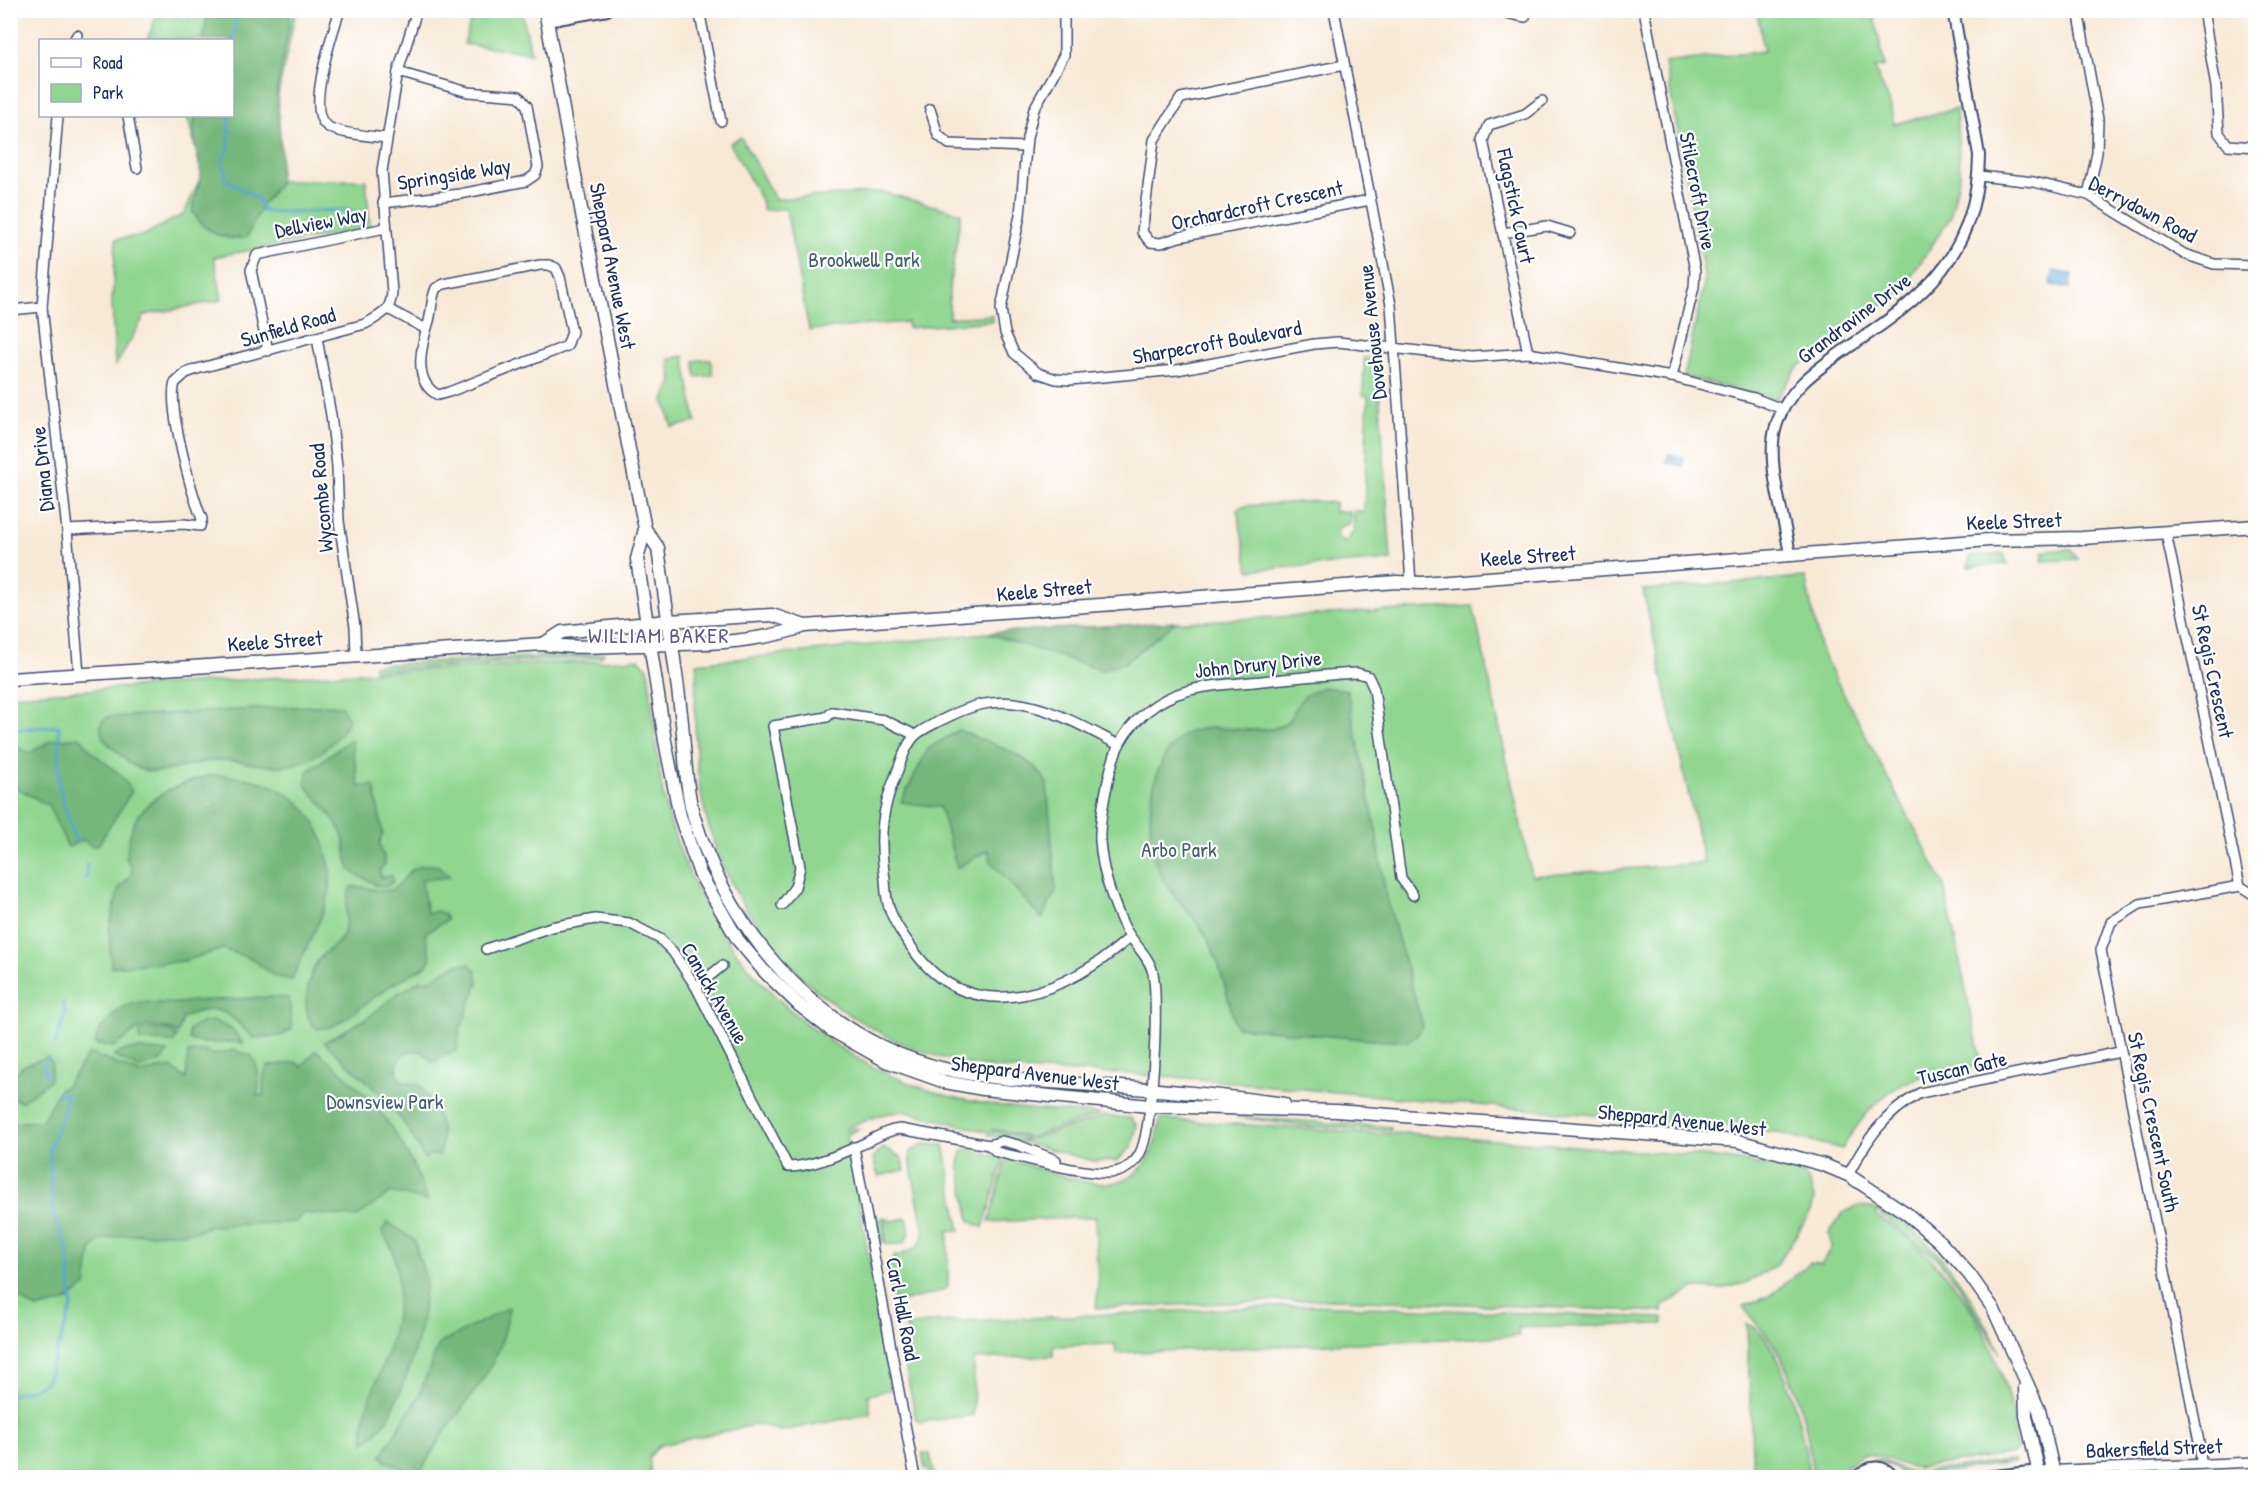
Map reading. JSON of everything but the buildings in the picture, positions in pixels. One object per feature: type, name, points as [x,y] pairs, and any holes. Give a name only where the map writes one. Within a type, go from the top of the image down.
[{"type":"main road","name":"Sheppard Avenue West","points":[[546,16],[582,214],[645,529],[658,548],[667,621],[673,646],[693,814],[707,855],[724,891],[746,928],[773,963],[803,993],[836,1019],[872,1040],[943,1069],[992,1077],[1203,1092],[1336,1111]]},
{"type":"main road","name":"Keele Street","points":[[10,679],[543,644],[563,647],[673,646],[773,637],[805,626],[1989,540],[2166,533],[2256,526]]},
{"type":"main road","name":"Sheppard Avenue West","points":[[645,529],[637,559],[671,779],[680,816],[700,874],[738,940],[763,970],[799,1005],[831,1030],[864,1051],[945,1082],[983,1089],[1149,1106],[1336,1111],[1738,1141],[1785,1152],[1848,1175],[1905,1213],[1939,1241],[1969,1274],[1993,1308],[2012,1346],[2024,1382],[2039,1410],[2054,1473]]},
{"type":"main road","name":"Keele Street","points":[[543,644],[562,632],[667,621],[772,615],[805,626]]},
{"type":"main road","name":"Sheppard Avenue West","points":[[2024,1382],[2026,1416],[2039,1474]]},
{"type":"street","points":[[340,10],[327,51],[318,107],[320,119],[333,129],[386,138]]},
{"type":"street","points":[[417,10],[398,72],[382,171],[385,228],[392,283],[392,301],[388,309],[426,329]]},
{"type":"street","points":[[546,16],[607,10]]},
{"type":"street","points":[[699,10],[721,121]]},
{"type":"street","name":"Sharpecroft Boulevard","points":[[1064,10],[1064,55],[1034,110],[1025,147],[1020,215],[1001,309],[1005,333],[1012,349],[1024,364],[1036,372],[1064,380],[1158,373],[1325,342],[1472,357],[1528,353],[1672,377],[1754,398],[1782,410]]},
{"type":"street","name":"Dovehouse Avenue","points":[[1334,10],[1388,283],[1395,348],[1411,583]]},
{"type":"street","points":[[1491,10],[1525,17]]},
{"type":"street","name":"Stilecroft Drive","points":[[1644,10],[1695,271],[1694,287],[1672,377]]},
{"type":"street","name":"Grandravine Drive","points":[[1790,555],[1773,453],[1775,430],[1782,410],[1802,382],[1816,369],[1913,301],[1945,268],[1963,236],[1973,208],[1979,176],[1977,137],[1953,10]]},
{"type":"street","points":[[2078,10],[2098,119],[2097,153],[2088,195]]},
{"type":"street","points":[[2203,10],[2217,87],[2219,133],[2228,145],[2256,147]]},
{"type":"street","name":"Orchardcroft Crescent","points":[[1344,65],[1202,91],[1181,98],[1154,140],[1142,232],[1150,242],[1161,243],[1179,237],[1370,200]]},
{"type":"street","name":"Springside Way","points":[[383,203],[460,194],[526,181],[535,175],[538,167],[527,106],[519,96],[461,91],[398,72]]},
{"type":"street","name":"Flagstick Court","points":[[1528,353],[1483,140],[1489,125],[1525,114],[1542,101]]},
{"type":"street","points":[[930,109],[938,135],[949,144],[1025,147]]},
{"type":"street","name":"Diana Drive","points":[[58,117],[42,307],[67,530],[79,674]]},
{"type":"street","points":[[128,117],[137,168]]},
{"type":"street","name":"Derrydown Road","points":[[1979,176],[2034,182],[2088,195],[2184,254],[2214,264],[2256,265]]},
{"type":"street","points":[[1503,233],[1547,226],[1570,233]]},
{"type":"street","name":"Dellview Way","points":[[268,351],[251,270],[257,255],[385,228]]},
{"type":"street","points":[[549,265],[556,268],[561,277],[572,332],[567,346],[560,351],[438,395],[430,391],[425,380],[421,358],[426,329],[432,296],[436,288],[444,284],[549,265]]},
{"type":"street","points":[[10,310],[42,307]]},
{"type":"street","name":"Sunfield Road","points":[[67,530],[184,524],[200,526],[202,519],[195,503],[173,405],[175,383],[186,373],[197,369],[365,324],[382,316],[388,309]]},
{"type":"street","name":"Wycombe Road","points":[[317,338],[331,415],[339,496],[339,521],[355,627],[356,656]]},
{"type":"street","name":"St Regis Crescent","points":[[2166,533],[2240,886]]},
{"type":"street","name":"John Drury Drive","points":[[788,1167],[798,1167],[854,1147],[882,1133],[900,1129],[989,1144],[1002,1141],[1078,1168],[1105,1173],[1128,1167],[1140,1155],[1146,1138],[1151,1089],[1156,1011],[1154,976],[1148,961],[1129,938],[1104,869],[1100,838],[1106,794],[1119,745],[1145,712],[1173,695],[1191,688],[1364,674],[1374,689],[1401,878],[1413,895]]},
{"type":"street","points":[[1119,745],[1042,709],[1001,702],[978,704],[915,735],[883,807],[883,866],[891,913],[905,938],[923,962],[963,990],[1020,997],[1057,986],[1074,977],[1129,938]]},
{"type":"street","points":[[782,905],[798,881],[800,867],[773,726],[826,717],[832,712],[884,720],[915,735]]},
{"type":"street","points":[[2240,886],[2256,896]]},
{"type":"street","name":"St Regis Crescent South","points":[[2201,1464],[2200,1447],[2144,1157],[2120,1052],[2101,950],[2111,922],[2140,904],[2240,886]]},
{"type":"street","name":"Canuck Avenue","points":[[486,949],[551,927],[595,919],[613,920],[647,930],[660,939],[673,952],[696,987],[788,1167]]},
{"type":"street","points":[[696,987],[722,966]]},
{"type":"street","name":"Tuscan Gate","points":[[1848,1175],[1880,1123],[1898,1106],[1920,1093],[2120,1052]]},
{"type":"street","name":"Carl Hall Road","points":[[854,1147],[904,1407],[915,1478]]},
{"type":"street","name":"Bakersfield Street","points":[[2039,1474],[2256,1462]]},
{"type":"street","points":[[1857,1478],[1863,1471],[1878,1467],[1885,1469],[1894,1478]]},
{"type":"street","points":[[1977,1478],[2039,1474]]},
{"type":"green space","points":[[478,10],[522,11],[531,53],[464,44],[473,12]]},
{"type":"green space","points":[[199,11],[296,11],[277,99],[276,181],[366,180],[370,228],[214,257],[222,300],[145,315],[115,367],[112,302],[116,239],[142,236],[184,214],[202,174],[187,117],[234,117],[234,39],[147,39],[157,15],[195,19]]},
{"type":"green space","points":[[208,11],[288,11],[290,21],[277,88],[281,155],[279,184],[262,205],[247,237],[230,238],[215,234],[203,225],[192,211],[201,174],[193,131],[195,117],[234,117],[234,39],[203,39]]},
{"type":"green space","points":[[1757,11],[1873,11],[1885,66],[1874,68],[1890,103],[1894,124],[1956,109],[1960,174],[1950,218],[1901,292],[1797,368],[1776,399],[1684,377],[1705,279],[1665,63],[1764,51]]},
{"type":"green space","name":"Brookwell Park","points":[[741,137],[775,199],[882,192],[961,213],[949,289],[949,318],[992,315],[992,321],[908,328],[907,322],[809,330],[786,209],[763,210],[761,200],[730,143]]},
{"type":"green space","points":[[684,356],[696,422],[672,427],[664,400],[672,381],[669,359]]},
{"type":"green space","points":[[1364,358],[1377,359],[1391,560],[1249,570],[1237,510],[1242,506],[1316,501],[1335,503],[1335,512],[1350,511],[1350,523],[1338,528],[1338,540],[1346,542],[1354,530],[1354,511],[1364,511],[1368,396],[1363,395]]},
{"type":"green space","points":[[711,359],[713,375],[696,377],[694,361]]},
{"type":"green space","points":[[2071,549],[2078,559],[2042,561],[2044,551]]},
{"type":"green space","points":[[2004,554],[2007,564],[1968,567],[1970,556]]},
{"type":"green space","name":"Arbo Park","points":[[1805,577],[1821,651],[1943,882],[1982,1066],[1935,1073],[1899,1086],[1884,1096],[1870,1110],[1842,1149],[1775,1132],[1731,1126],[1176,1077],[1009,1069],[963,1063],[918,1050],[875,1030],[835,1004],[799,974],[767,939],[740,900],[719,857],[701,794],[695,738],[697,663],[986,633],[1473,606],[1532,876],[1704,863],[1643,590]]},
{"type":"green space","points":[[1176,622],[1124,663],[1101,670],[986,633]]},
{"type":"green space","points":[[604,653],[601,657],[374,670],[374,665]]},
{"type":"green space","name":"Downsview Park","points":[[639,659],[648,668],[665,803],[682,856],[706,906],[736,951],[772,993],[813,1029],[858,1059],[908,1082],[961,1099],[996,1105],[1101,1114],[1031,1137],[993,1129],[988,1132],[903,1111],[880,1115],[846,1128],[846,1131],[859,1129],[847,1135],[892,1389],[868,1395],[871,1414],[780,1431],[759,1424],[660,1445],[649,1457],[651,1477],[11,1478],[11,695],[314,675]]},
{"type":"green space","name":"Arbo Park","points":[[1323,687],[1347,690],[1376,830],[1386,896],[1423,1026],[1419,1033],[1409,1041],[1382,1041],[1236,1027],[1210,944],[1165,882],[1155,858],[1150,821],[1152,800],[1161,763],[1170,747],[1182,736],[1193,731],[1218,728],[1258,730],[1281,726],[1288,721],[1303,698]]},
{"type":"green space","points":[[341,706],[349,719],[337,737],[313,757],[282,766],[218,760],[164,771],[143,770],[131,764],[110,745],[104,739],[101,730],[102,721],[108,717]]},
{"type":"green space","points":[[958,730],[1021,757],[1041,774],[1047,784],[1056,891],[1042,919],[991,862],[988,850],[957,868],[940,807],[901,802],[928,749]]},
{"type":"green space","points":[[80,737],[92,752],[120,774],[132,791],[98,845],[92,846],[83,840],[68,847],[48,805],[11,785],[11,745],[30,753],[52,740]]},
{"type":"green space","points":[[351,739],[359,787],[374,785],[383,834],[380,846],[385,865],[380,869],[381,877],[392,876],[393,881],[386,887],[374,885],[352,871],[348,865],[340,830],[305,785],[307,772]]},
{"type":"green space","points":[[211,775],[250,779],[268,784],[298,802],[319,831],[329,866],[329,892],[322,915],[292,980],[274,976],[252,959],[223,949],[184,961],[111,967],[109,929],[119,888],[131,876],[132,868],[126,858],[135,821],[158,796],[178,786]]},
{"type":"green space","points":[[435,865],[450,877],[421,880],[427,913],[437,911],[444,914],[447,920],[425,933],[431,958],[426,966],[391,985],[333,1026],[317,1029],[311,1022],[306,1005],[311,975],[319,959],[339,941],[344,933],[351,887],[390,890],[416,868]]},
{"type":"green space","points":[[457,964],[470,964],[476,970],[478,983],[460,1030],[457,1050],[432,1062],[426,1054],[411,1051],[399,1059],[397,1066],[398,1074],[403,1082],[420,1085],[435,1109],[441,1127],[439,1155],[429,1155],[425,1159],[406,1126],[383,1096],[324,1042],[366,1019],[397,994]]},
{"type":"green space","points":[[289,998],[292,1029],[281,1036],[253,1038],[230,1016],[215,1010],[206,1010],[183,1018],[178,1033],[150,1025],[137,1030],[114,1047],[95,1044],[106,1022],[119,1010],[138,1002],[180,1003]]},
{"type":"green space","points":[[214,1021],[232,1029],[243,1043],[203,1043],[189,1039],[189,1029],[204,1022]]},
{"type":"green space","points":[[152,1028],[167,1030],[177,1036],[174,1042],[139,1041],[140,1031]]},
{"type":"green space","points":[[127,1050],[168,1052],[159,1062],[139,1068],[113,1056]]},
{"type":"green space","points":[[234,1050],[252,1056],[259,1076],[257,1096],[263,1095],[264,1075],[268,1066],[296,1062],[302,1067],[316,1050],[354,1084],[384,1117],[408,1154],[428,1201],[391,1192],[357,1217],[303,1213],[296,1222],[209,1226],[194,1232],[122,1235],[99,1241],[91,1251],[86,1286],[65,1302],[36,1309],[11,1293],[11,1123],[42,1121],[59,1090],[66,1086],[89,1053],[139,1073],[171,1067],[186,1079],[188,1053],[203,1051],[213,1055]]},
{"type":"green space","points":[[47,1057],[52,1062],[50,1080],[21,1102],[11,1097],[11,1076],[25,1065]]},
{"type":"green space","points":[[1105,1116],[1131,1118],[1137,1125],[1132,1146],[1117,1161],[1094,1161],[1021,1142]]},
{"type":"green space","points":[[1237,1117],[1391,1127],[1391,1131],[1301,1126]]},
{"type":"green space","points":[[1160,1119],[1379,1134],[1406,1133],[1704,1156],[1780,1167],[1803,1174],[1809,1181],[1814,1198],[1811,1212],[1776,1266],[1745,1283],[1720,1289],[1696,1288],[1663,1305],[1663,1312],[1336,1299],[1096,1308],[1098,1283],[1095,1217],[989,1222],[1008,1159],[1082,1181],[1104,1183],[1124,1180],[1140,1170],[1152,1150]]},
{"type":"green space","points":[[994,1131],[1027,1138],[1018,1142],[988,1135]]},
{"type":"green space","points":[[922,1144],[944,1145],[960,1230],[948,1231],[948,1287],[942,1291],[898,1303],[894,1301],[887,1267],[893,1257],[916,1247],[924,1233],[910,1160],[910,1152]]},
{"type":"green space","points":[[884,1148],[901,1157],[905,1170],[878,1176],[873,1157]]},
{"type":"green space","points":[[967,1149],[1004,1158],[983,1228],[970,1221],[959,1164],[962,1152]]},
{"type":"green space","points":[[1859,1206],[1882,1211],[1904,1223],[1925,1241],[1962,1285],[1977,1309],[2000,1353],[1959,1285],[1938,1260],[1877,1211],[1876,1215],[1929,1257],[1950,1280],[1968,1304],[1983,1330],[1996,1358],[2015,1423],[2012,1425],[2017,1449],[2013,1454],[1918,1468],[1867,1455],[1858,1457],[1850,1464],[1842,1477],[1813,1477],[1805,1425],[1795,1390],[1772,1342],[1743,1306],[1770,1296],[1810,1263],[1822,1264],[1831,1247],[1829,1233],[1842,1213]]},
{"type":"green space","points":[[884,1217],[884,1243],[878,1234],[876,1222]]},
{"type":"green space","points":[[886,1218],[891,1221],[907,1218],[910,1234],[903,1244],[886,1244]]},
{"type":"green space","points":[[388,1222],[414,1240],[426,1278],[421,1326],[409,1370],[388,1420],[365,1443],[367,1407],[388,1351],[397,1303],[398,1279],[394,1255],[382,1231]]},
{"type":"green space","points":[[1313,1305],[1663,1318],[1663,1324],[1518,1328],[1519,1336],[1116,1353],[1115,1344],[1053,1346],[1053,1356],[974,1359],[973,1415],[920,1422],[916,1419],[903,1355],[911,1353],[906,1326],[936,1322]]},
{"type":"green space","points":[[509,1307],[502,1341],[489,1370],[418,1475],[386,1461],[381,1456],[418,1397],[439,1344]]},
{"type":"green space","points":[[1747,1324],[1760,1332],[1771,1347],[1781,1368],[1798,1417],[1809,1477],[1753,1477]]},
{"type":"green space","points":[[922,1453],[930,1454],[935,1477],[930,1477],[928,1469],[925,1469]]},
{"type":"green space","points":[[1879,1459],[1902,1470],[1916,1473],[2014,1460],[2015,1462],[1920,1476],[1904,1474],[1882,1462],[1859,1464]]},
{"type":"water","points":[[2053,271],[2072,274],[2070,288],[2051,285]]},
{"type":"water","points":[[1669,454],[1684,458],[1683,466],[1666,463]]},
{"type":"waterway","points":[[234,39],[236,10]]},
{"type":"waterway","points":[[229,117],[229,148],[222,160],[226,179],[258,199],[264,211],[352,210]]},
{"type":"waterway","points":[[10,730],[59,726],[59,788],[76,842]]},
{"type":"waterway","points":[[86,879],[87,864]]},
{"type":"waterway","points":[[55,1044],[65,1014],[63,1002]]},
{"type":"waterway","points":[[47,1076],[43,1066],[48,1059]]},
{"type":"waterway","points":[[10,1394],[31,1390],[46,1382],[72,1307],[68,1250],[52,1212],[50,1147],[64,1111],[66,1094],[57,1093]]},
{"type":"district","name":"WILLIAM BAKER","points":[[659,635]]}]
